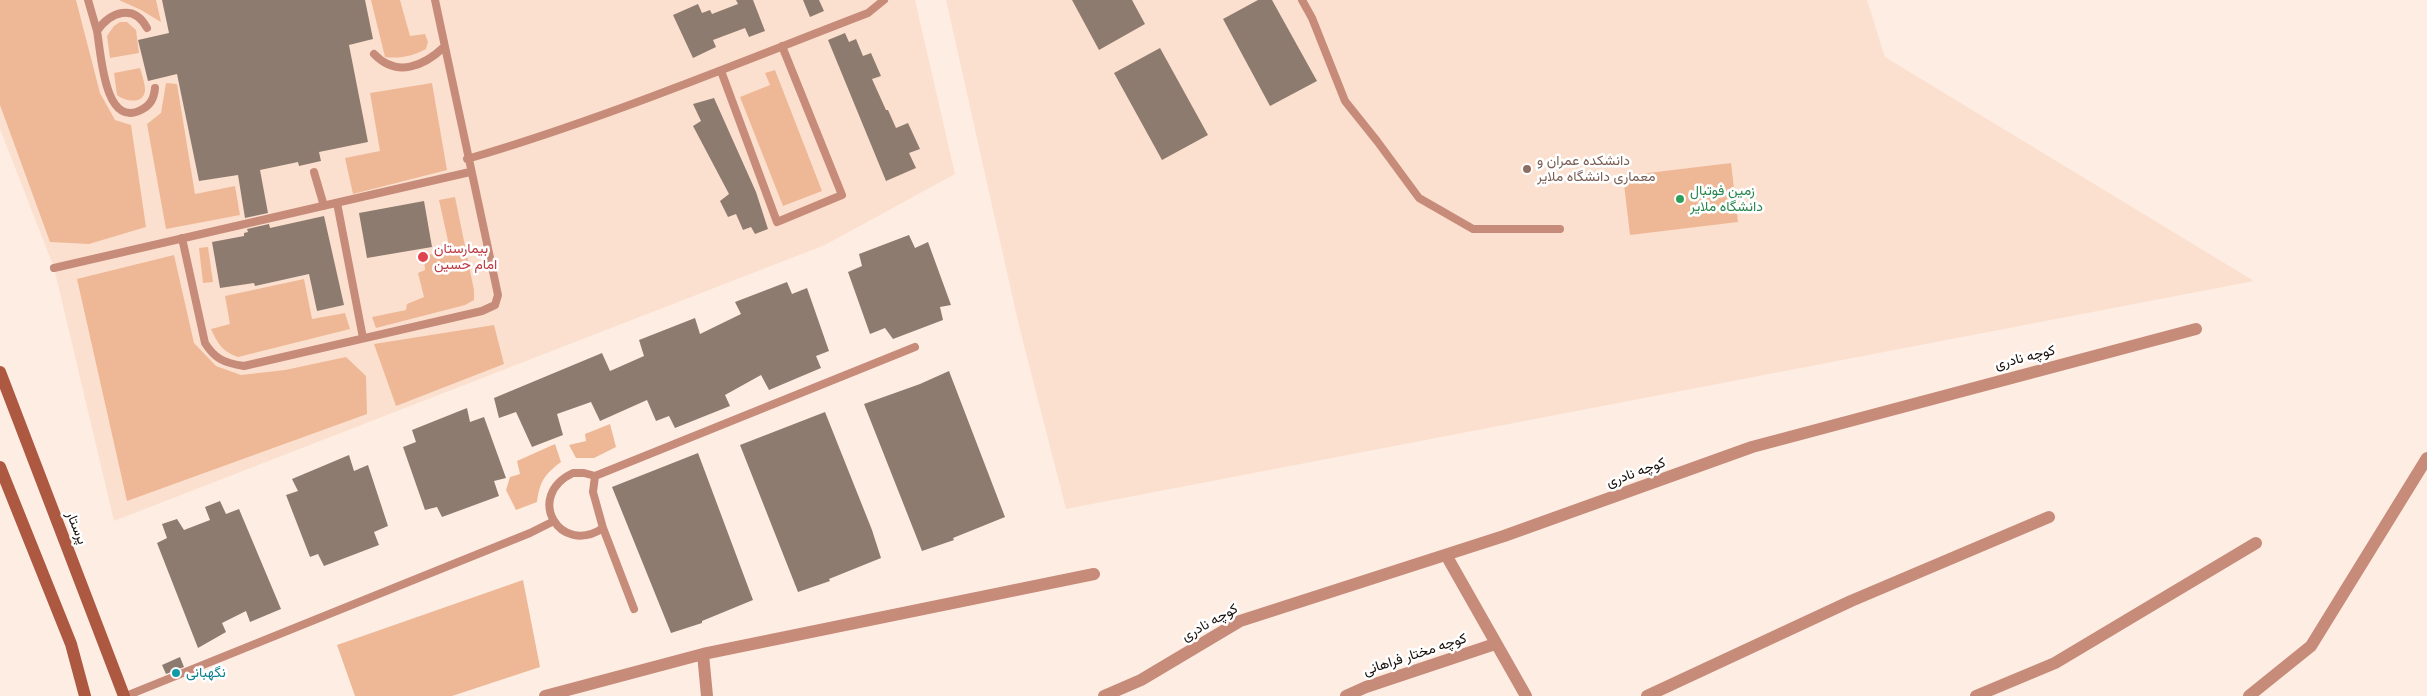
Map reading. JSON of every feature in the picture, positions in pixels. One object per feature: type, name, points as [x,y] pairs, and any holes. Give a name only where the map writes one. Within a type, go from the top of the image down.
[{"type":"main road","name":"پرستار","points":[[0,372],[125,696]]},
{"type":"main road","points":[[0,466],[71,644],[85,696]]},
{"type":"street","name":"کوچه نادری","points":[[1104,696],[1141,680],[1240,621],[1446,555],[1752,447],[2196,329]]},
{"type":"street","points":[[2249,696],[2311,646],[2427,458]]},
{"type":"street","points":[[1647,696],[1852,601],[2049,517]]},
{"type":"street","points":[[1976,696],[2055,663],[2256,543]]},
{"type":"street","points":[[1446,555],[1526,696]]},
{"type":"street","points":[[545,696],[703,654],[1094,574]]},
{"type":"street","name":"کوچه مختار فراهانی","points":[[1346,696],[1366,687],[1495,644]]},
{"type":"street","points":[[703,654],[707,696]]},
{"type":"lane","points":[[88,0],[97,31],[108,96],[119,108],[128,112],[139,111],[151,101],[155,88]]},
{"type":"lane","points":[[182,238],[204,343],[213,356],[225,364],[244,366],[482,310],[495,305],[498,295],[467,159],[435,0]]},
{"type":"lane","points":[[467,159],[528,141],[721,71],[868,13],[884,0]]},
{"type":"lane","points":[[1302,0],[1312,18],[1345,101],[1419,198],[1473,229],[1560,229]]},
{"type":"lane","points":[[97,31],[108,18],[116,13],[136,16],[143,21],[147,28]]},
{"type":"lane","points":[[721,71],[777,222],[842,196],[782,46]]},
{"type":"lane","points":[[374,54],[387,63],[406,68],[419,66],[432,59],[444,47]]},
{"type":"lane","points":[[314,172],[324,206]]},
{"type":"lane","points":[[54,268],[470,172]]},
{"type":"lane","points":[[337,203],[363,338]]},
{"type":"lane","points":[[603,528],[594,534],[574,536],[565,532],[554,521],[549,507],[550,496],[555,486],[563,478],[573,473],[595,476],[915,347]]},
{"type":"lane","points":[[595,476],[593,492],[603,528],[634,609]]},
{"type":"lane","points":[[125,696],[530,533],[554,521]]},
{"type":"shaded area","name":"بیمارستان امام حسین","points":[[0,0],[915,0],[955,174],[825,245],[114,521],[54,268],[0,129]]},
{"type":"shaded area","points":[[0,0],[76,0],[100,93],[115,120],[131,125],[146,227],[89,244],[50,242],[0,105]]},
{"type":"shaded area","points":[[119,0],[156,0],[161,22],[141,10]]},
{"type":"shaded area","points":[[371,0],[400,0],[410,36],[425,34],[428,42],[426,49],[396,58],[385,57]]},
{"type":"shaded area","name":"دانشکده عمران و معماری دانشگاه ملایر","points":[[946,0],[1867,0],[1885,57],[2254,281],[1066,509],[1019,326]]},
{"type":"shaded area","points":[[120,22],[127,22],[136,30],[139,53],[110,58],[107,36],[114,26]]},
{"type":"shaded area","points":[[140,68],[145,88],[142,97],[139,100],[130,100],[117,95],[114,73]]},
{"type":"shaded area","points":[[775,70],[822,191],[783,206],[740,97],[770,85],[765,73]]},
{"type":"shaded area","points":[[166,83],[177,84],[195,194],[235,186],[240,215],[166,229],[147,124],[161,113]]},
{"type":"shaded area","points":[[432,83],[447,170],[353,194],[345,158],[380,151],[370,93]]},
{"type":"shaded area","name":"زمین فوتبال دانشگاه ملایر","points":[[1731,163],[1738,222],[1630,235],[1623,176]]},
{"type":"shaded area","points":[[455,197],[474,290],[474,300],[465,305],[376,328],[372,317],[406,310],[407,304],[424,297],[418,273],[425,270],[424,256],[450,250],[439,200]]},
{"type":"shaded area","points":[[208,247],[213,282],[203,283],[199,248]]},
{"type":"shaded area","points":[[174,255],[194,343],[216,366],[241,375],[285,370],[346,357],[366,376],[367,414],[127,501],[77,279]]},
{"type":"shaded area","points":[[304,279],[312,319],[345,313],[350,329],[238,357],[224,350],[218,343],[211,329],[230,324],[225,296]]},
{"type":"shaded area","points":[[494,325],[504,364],[396,406],[374,344]]},
{"type":"shaded area","points":[[610,424],[616,447],[594,458],[576,458],[569,445],[586,441],[585,434]]},
{"type":"shaded area","points":[[555,444],[561,462],[544,479],[537,502],[516,510],[506,490],[510,477],[520,474],[517,461]]},
{"type":"shaded area","points":[[523,580],[540,667],[452,696],[355,696],[337,645]]},
{"type":"building","points":[[162,0],[365,0],[373,39],[349,45],[368,142],[319,152],[321,161],[299,166],[298,162],[260,170],[268,213],[245,218],[238,175],[199,181],[177,74],[148,81],[138,40],[169,33]]},
{"type":"building","points":[[736,0],[753,0],[765,31],[749,37],[745,28],[713,40],[716,47],[693,58],[673,15],[698,4],[702,13],[710,10],[712,14],[738,4]]},
{"type":"building","points":[[803,0],[819,0],[824,11],[810,17]]},
{"type":"building","points":[[1072,0],[1132,0],[1145,24],[1099,50]]},
{"type":"building","points":[[1258,0],[1272,0],[1317,81],[1270,106],[1223,19]]},
{"type":"building","points":[[845,33],[849,42],[856,39],[863,56],[871,53],[881,76],[872,79],[886,110],[888,110],[896,128],[908,123],[920,149],[909,153],[916,168],[886,181],[828,40]]},
{"type":"building","points":[[1160,48],[1208,135],[1162,160],[1114,73]]},
{"type":"building","points":[[714,98],[756,192],[768,229],[755,234],[751,227],[743,230],[736,214],[728,217],[720,201],[729,194],[693,126],[701,121],[693,104]]},
{"type":"building","points":[[424,201],[432,247],[367,258],[359,213]]},
{"type":"building","points":[[324,216],[344,305],[317,311],[309,274],[255,286],[254,283],[220,288],[212,242],[244,236],[244,233],[248,232],[247,229],[269,224],[270,228]]},
{"type":"building","points":[[909,235],[915,248],[928,242],[951,305],[940,307],[943,320],[893,339],[885,328],[870,334],[848,272],[862,266],[859,254]]},
{"type":"building","points":[[787,282],[792,294],[807,288],[829,351],[816,356],[821,368],[769,390],[761,375],[725,395],[730,406],[675,428],[669,416],[656,421],[647,400],[600,421],[591,402],[557,414],[563,435],[532,447],[516,412],[499,418],[494,398],[602,353],[610,371],[644,356],[639,340],[695,318],[700,334],[741,314],[735,302]]},
{"type":"building","points":[[949,371],[1005,517],[953,538],[954,540],[922,551],[864,404],[920,384]]},
{"type":"building","points":[[467,408],[470,422],[484,417],[506,478],[494,481],[499,496],[442,517],[437,507],[425,510],[403,447],[416,442],[412,430]]},
{"type":"building","points":[[825,412],[872,530],[881,558],[829,579],[830,581],[798,592],[740,445]]},
{"type":"building","points":[[698,453],[753,600],[702,621],[702,623],[671,633],[612,487]]},
{"type":"building","points":[[349,455],[354,471],[368,465],[388,526],[374,532],[379,545],[324,566],[318,554],[310,557],[286,495],[298,491],[292,479]]},
{"type":"building","points":[[220,501],[226,514],[239,509],[281,609],[250,622],[246,611],[222,623],[226,632],[198,648],[157,543],[167,538],[162,524],[177,519],[184,530],[210,520],[205,507]]},
{"type":"building","points":[[180,657],[184,667],[166,674],[162,665]]},
{"type":"place","name":"دانشکده عمران و معماری دانشگاه ملایر","points":[[1527,169]]},
{"type":"place","name":"زمین فوتبال دانشگاه ملایر","points":[[1680,199]]},
{"type":"place","name":"بیمارستان امام حسین","points":[[423,257]]},
{"type":"place","name":"نگهبانی","points":[[176,673]]}]
